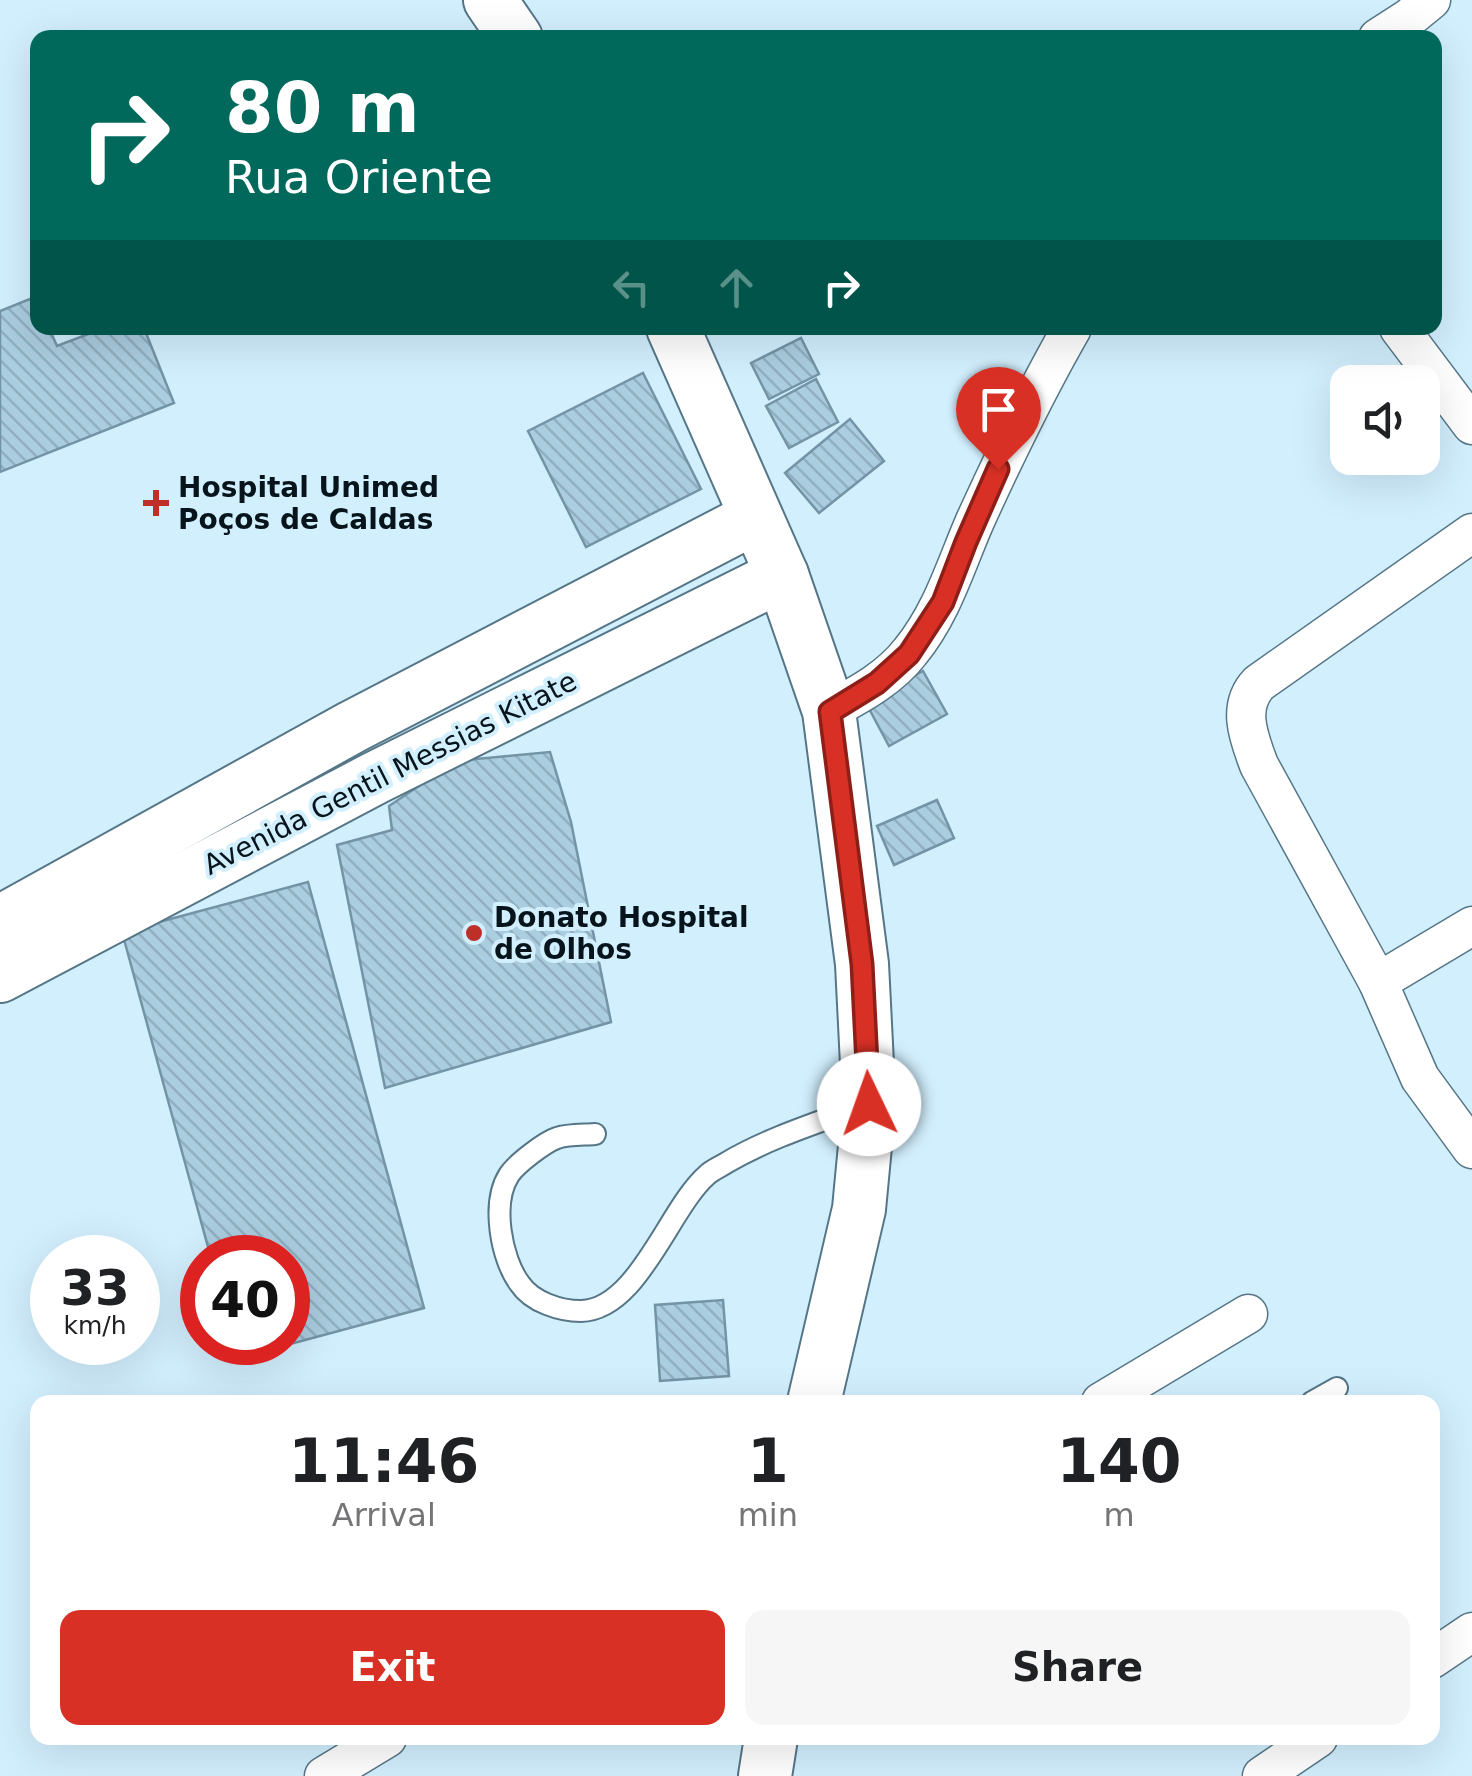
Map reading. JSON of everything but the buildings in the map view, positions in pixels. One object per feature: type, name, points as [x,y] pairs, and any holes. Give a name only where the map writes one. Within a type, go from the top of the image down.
[{"type":"street","points":[[490,0],[511,30]]},
{"type":"street","points":[[1390,30],[1431,0]]},
{"type":"street","points":[[676,335],[782,575],[830,712],[862,964],[869,1104],[859,1208],[816,1395]]},
{"type":"street","points":[[830,712],[877,683],[909,654],[943,602],[1015,433],[1068,335]]},
{"type":"street","points":[[1404,335],[1472,426]]},
{"type":"street","name":"Avenida Gentil Messias Kitate","points":[[0,922],[352,728],[756,517]]},
{"type":"street","points":[[1472,534],[1259,683],[1247,705],[1247,732],[1259,765],[1378,982],[1420,1078],[1472,1149]]},
{"type":"street","name":"Avenida Gentil Messias Kitate","points":[[2,971],[375,778],[782,575]]},
{"type":"street","points":[[352,728],[375,778]]},
{"type":"street","points":[[1378,982],[1472,926]]},
{"type":"street","points":[[1113,1395],[1248,1314]]},
{"type":"street","points":[[1440,1654],[1472,1632]]},
{"type":"street","points":[[324,1776],[375,1745]]},
{"type":"street","points":[[766,1776],[770,1745]]},
{"type":"street","points":[[1262,1776],[1308,1745]]},
{"type":"lane","points":[[595,1134],[557,1138],[530,1155],[508,1176],[498,1220],[504,1252],[520,1286],[540,1302],[578,1311],[594,1309],[625,1290],[707,1175],[785,1135],[869,1104]]},
{"type":"lane","points":[[1324,1395],[1337,1388]]},
{"type":"place","name":"Hospital Unimed Poços de Caldas","points":[[156,503]]},
{"type":"place","name":"Donato Hospital de Olhos","points":[[474,933]]},
{"type":"route","points":[[869,1104],[862,964],[830,712],[877,683],[909,654],[943,602],[998,469]]}]
